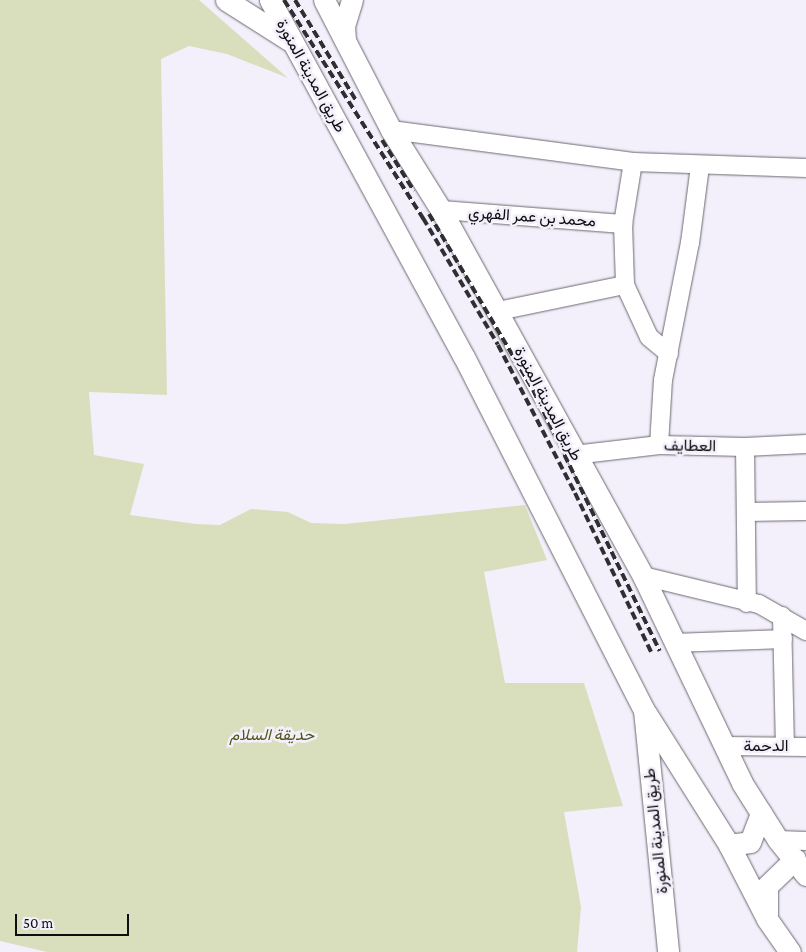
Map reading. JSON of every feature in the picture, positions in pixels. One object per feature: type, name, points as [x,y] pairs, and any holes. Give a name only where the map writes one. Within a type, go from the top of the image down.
[{"type":"main road","points":[[226,0],[260,18],[293,43]]},
{"type":"main road","name":"طريق المدينة المنورة","points":[[270,0],[464,357],[644,710],[729,845],[768,919],[790,952]]},
{"type":"main road","name":"طريق المدينة المنورة","points":[[324,0],[391,130],[441,210],[498,311],[574,455],[643,576],[726,746],[742,783],[778,840],[801,865]]},
{"type":"main road","points":[[345,40],[344,26],[352,0]]},
{"type":"main road","name":"طريق المدينة المنورة","points":[[644,710],[668,952]]},
{"type":"main road","points":[[729,845],[750,842],[761,813]]},
{"type":"main road","points":[[768,919],[767,886],[801,865]]},
{"type":"street","points":[[391,130],[633,162],[700,166],[806,168]]},
{"type":"street","points":[[633,162],[623,224],[625,285],[649,337],[669,354]]},
{"type":"street","points":[[659,445],[663,380],[690,243],[700,166]]},
{"type":"street","name":"محمد بن عمر الفهري","points":[[441,210],[623,224]]},
{"type":"street","points":[[498,311],[625,285]]},
{"type":"street","name":"العطايف","points":[[574,455],[659,445],[745,447],[806,444]]},
{"type":"street","points":[[745,447],[747,603]]},
{"type":"street","points":[[746,512],[806,511]]},
{"type":"street","points":[[643,576],[747,603],[759,604],[806,630]]},
{"type":"street","points":[[782,616],[785,746]]},
{"type":"street","points":[[675,643],[783,639]]},
{"type":"street","name":"الدحمة","points":[[726,746],[806,747]]},
{"type":"street","points":[[778,840],[806,841]]},
{"type":"green space","name":"حديقة السلام","points":[[0,0],[199,0],[288,78],[227,54],[189,46],[161,59],[167,395],[89,392],[94,455],[144,464],[130,515],[196,524],[220,525],[251,509],[288,512],[311,523],[345,524],[525,505],[547,560],[484,572],[505,683],[584,683],[623,806],[564,812],[581,907],[577,952],[47,952],[0,941]]},
{"type":"railway","points":[[284,0],[423,218],[498,345],[575,493],[652,654]]},
{"type":"railway","points":[[295,0],[357,102]]},
{"type":"railway","points":[[382,140],[414,191]]},
{"type":"railway","points":[[429,214],[533,390],[660,651]]}]
